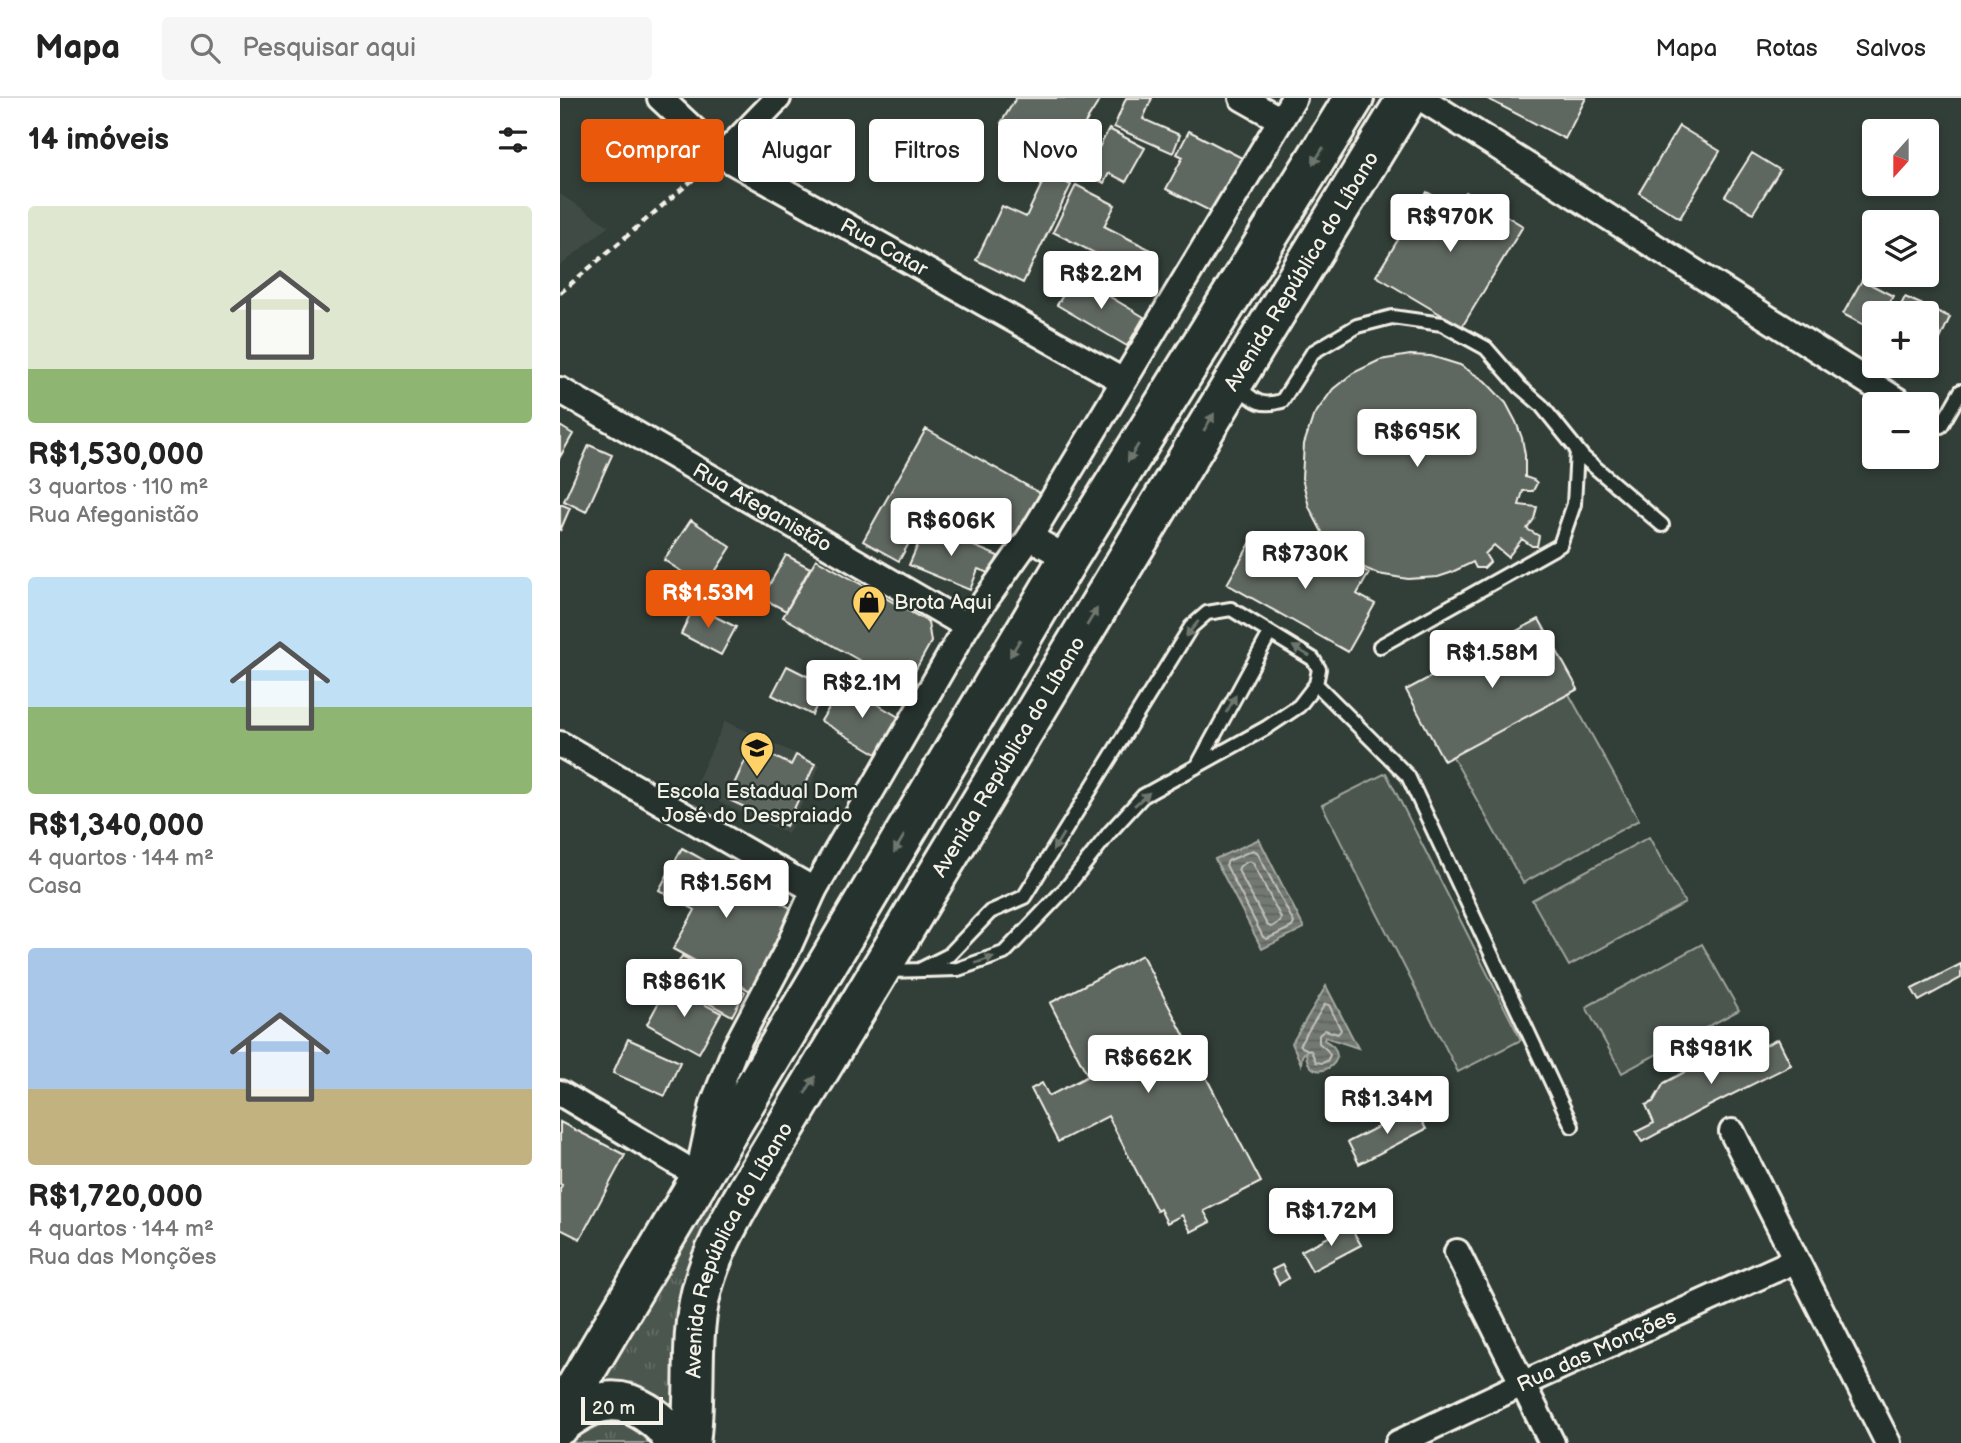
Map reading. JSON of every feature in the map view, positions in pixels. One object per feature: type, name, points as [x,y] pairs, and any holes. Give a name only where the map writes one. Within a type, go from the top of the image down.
[{"type":"main road","points":[[560,1414],[1068,559],[1354,98]]},
{"type":"main road","name":"Avenida República do Líbano","points":[[690,1443],[697,1317],[709,1263],[723,1233],[1407,98]]},
{"type":"main road","points":[[560,1425],[586,1408],[606,1401],[631,1405],[653,1417],[674,1443]]},
{"type":"street","name":"Rua Catar","points":[[660,98],[682,119]]},
{"type":"street","points":[[724,154],[778,98]]},
{"type":"street","points":[[1242,98],[1281,120]]},
{"type":"street","points":[[560,1093],[701,1177],[710,1115],[726,1069],[788,948],[814,890],[967,626],[1030,537],[1294,98]]},
{"type":"street","points":[[1421,98],[1884,392]]},
{"type":"street","name":"Rua Catar","points":[[724,157],[1123,381]]},
{"type":"street","name":"Rua Afeganistão","points":[[560,390],[967,626]]},
{"type":"street","points":[[1030,537],[1068,559]]},
{"type":"street","points":[[560,744],[814,890]]},
{"type":"street","points":[[1732,1132],[1888,1443]]},
{"type":"street","points":[[1457,1252],[1552,1443]]},
{"type":"street","name":"Rua das Monções","points":[[1398,1443],[1796,1260]]},
{"type":"lane","points":[[1233,383],[1261,404],[1282,401],[1313,352],[1357,326],[1392,317],[1441,324],[1486,348],[1520,387],[1541,405],[1577,450],[1662,525]]},
{"type":"lane","points":[[1939,425],[1941,426],[1961,391]]},
{"type":"lane","points":[[1380,646],[1560,545],[1574,504],[1577,450]]},
{"type":"lane","points":[[878,972],[958,969],[1004,953],[1066,888],[1110,832],[1143,796],[1266,728],[1299,706],[1316,684],[1319,669],[1313,659],[1231,609],[1207,613],[1191,627],[1024,897],[990,912],[950,955],[919,970]]},
{"type":"lane","points":[[1198,764],[1270,633]]},
{"type":"lane","points":[[1316,684],[1408,776],[1572,1126]]},
{"type":"path","points":[[560,293],[691,182]]},
{"type":"shaded area","points":[[560,194],[609,226],[560,266]]},
{"type":"shaded area","name":"Escola Estadual Dom José do Despraiado","points":[[725,721],[820,765],[788,834],[693,790]]},
{"type":"green space","points":[[1565,687],[1639,820],[1523,883],[1449,750]]},
{"type":"green space","points":[[1386,773],[1521,1040],[1458,1072],[1322,805]]},
{"type":"green space","points":[[1649,837],[1685,903],[1569,966],[1532,900]]},
{"type":"green space","points":[[1702,944],[1739,1010],[1622,1073],[1586,1007]]},
{"type":"green space","points":[[699,1197],[725,1213],[681,1434],[585,1393]]},
{"type":"green space","points":[[615,1413],[660,1443],[560,1443]]},
{"type":"water","points":[[1259,839],[1304,928],[1262,949],[1215,859]]},
{"type":"water","points":[[1326,986],[1358,1048],[1325,1037],[1324,1040],[1334,1047],[1337,1055],[1329,1068],[1321,1070],[1314,1069],[1308,1063],[1306,1051],[1301,1064],[1292,1043]]},
{"type":"building","points":[[1016,98],[1101,98],[1088,119],[1003,119]]},
{"type":"building","points":[[1126,98],[1152,98],[1143,119],[1180,135],[1173,153],[1114,127]]},
{"type":"building","points":[[1486,98],[1586,98],[1565,139]]},
{"type":"building","points":[[1679,126],[1720,151],[1680,218],[1639,193]]},
{"type":"building","points":[[1109,129],[1145,148],[1126,182],[1109,173],[1104,183],[1102,182],[1102,142]]},
{"type":"building","points":[[1189,131],[1242,158],[1214,213],[1166,189],[1183,157],[1177,154]]},
{"type":"building","points":[[1752,153],[1780,170],[1753,213],[1725,196]]},
{"type":"building","points":[[1043,182],[1065,182],[1071,185],[1023,283],[976,260],[1002,206],[1026,217]]},
{"type":"building","points":[[1076,185],[1115,205],[1104,226],[1151,250],[1138,275],[1053,232]]},
{"type":"building","points":[[1427,192],[1455,208],[1466,192],[1523,226],[1462,327],[1376,276]]},
{"type":"building","points":[[1075,276],[1144,317],[1127,346],[1057,305]]},
{"type":"building","points":[[1862,280],[1862,287],[1876,287],[1893,296],[1890,301],[1862,301],[1862,324],[1843,314]]},
{"type":"building","points":[[1939,312],[1950,317],[1939,342]]},
{"type":"building","points":[[1410,355],[1431,356],[1460,365],[1485,381],[1506,403],[1522,438],[1525,477],[1537,483],[1533,491],[1523,491],[1519,505],[1537,507],[1534,519],[1527,529],[1539,536],[1537,546],[1532,546],[1522,539],[1508,557],[1494,545],[1485,554],[1490,562],[1484,568],[1476,568],[1473,562],[1438,577],[1408,579],[1378,574],[1358,565],[1334,547],[1323,534],[1309,507],[1302,478],[1304,444],[1313,417],[1333,389],[1353,373],[1380,360]]},
{"type":"building","points":[[560,426],[573,434],[560,457]]},
{"type":"building","points":[[926,429],[1040,493],[1010,546],[932,502],[899,561],[863,541]]},
{"type":"building","points":[[589,445],[612,455],[586,512],[564,501]]},
{"type":"building","points":[[560,504],[570,508],[560,531]]},
{"type":"building","points":[[691,520],[731,547],[705,587],[664,560]]},
{"type":"building","points":[[926,526],[998,556],[991,574],[978,569],[970,590],[909,565]]},
{"type":"building","points":[[1256,533],[1331,575],[1341,557],[1369,573],[1357,594],[1375,604],[1348,652],[1227,584]]},
{"type":"building","points":[[786,555],[810,568],[786,611],[762,598]]},
{"type":"building","name":"Brota Aqui","points":[[816,559],[928,622],[931,642],[906,687],[783,617]]},
{"type":"building","points":[[694,606],[736,627],[721,655],[681,634]]},
{"type":"building","points":[[1539,619],[1578,689],[1444,761],[1406,690]]},
{"type":"building","points":[[787,666],[827,686],[812,715],[772,695]]},
{"type":"building","points":[[843,684],[902,719],[880,756],[821,721]]},
{"type":"building","points":[[752,746],[791,765],[796,755],[815,764],[786,826],[727,799]]},
{"type":"building","points":[[682,848],[796,911],[752,992],[673,949],[695,910],[659,890]]},
{"type":"building","points":[[1142,955],[1261,1182],[1204,1211],[1210,1222],[1191,1232],[1182,1215],[1167,1223],[1160,1209],[1157,1211],[1108,1116],[1058,1142],[1031,1089],[1042,1083],[1049,1096],[1088,1076],[1050,1003]]},
{"type":"building","points":[[682,956],[745,992],[732,1016],[668,981]]},
{"type":"building","points":[[1961,964],[1961,978],[1919,1001],[1912,989]]},
{"type":"building","points":[[668,985],[721,1013],[699,1053],[647,1024]]},
{"type":"building","points":[[628,1039],[680,1062],[665,1096],[613,1073]]},
{"type":"building","points":[[1778,1039],[1791,1065],[1642,1142],[1636,1132],[1654,1123],[1646,1105],[1653,1102],[1664,1083],[1707,1060],[1729,1063]]},
{"type":"building","points":[[1415,1108],[1426,1129],[1359,1164],[1348,1142]]},
{"type":"building","points":[[560,1122],[625,1155],[580,1239],[560,1229]]},
{"type":"building","points":[[1350,1226],[1361,1245],[1312,1271],[1301,1251]]},
{"type":"building","points":[[1282,1265],[1289,1278],[1279,1284],[1272,1270]]},
{"type":"place","name":"Brota Aqui","points":[[869,632]]},
{"type":"place","name":"Escola Estadual Dom José do Despraiado","points":[[757,778]]}]
